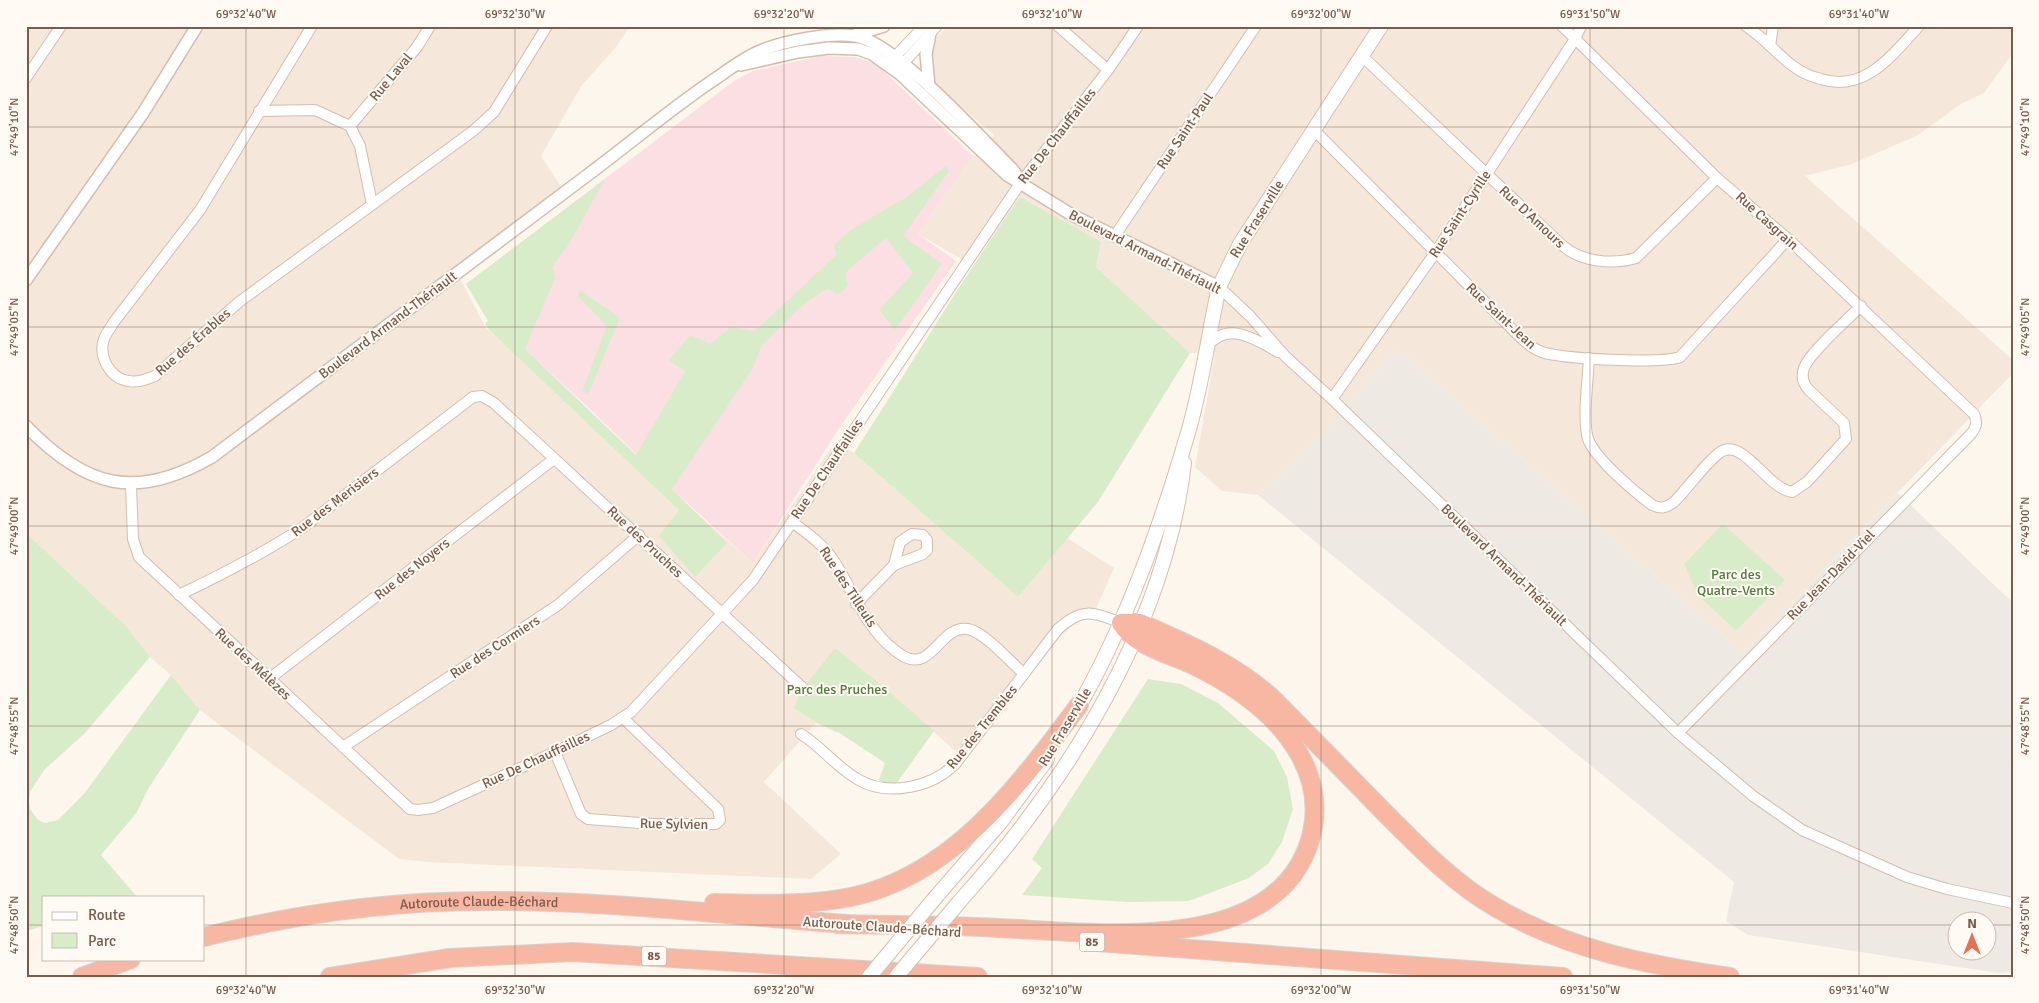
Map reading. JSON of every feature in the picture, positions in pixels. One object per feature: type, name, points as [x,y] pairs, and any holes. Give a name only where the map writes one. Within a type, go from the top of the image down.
[{"type":"highway","points":[[837,924],[1099,932],[1158,931],[1193,927],[1240,914],[1262,903],[1285,885],[1300,864],[1307,849],[1314,822],[1312,785],[1298,752],[1275,722],[1238,690],[1121,622]]},
{"type":"highway","points":[[1137,631],[1206,652],[1248,677],[1272,698],[1441,868],[1494,906],[1548,934],[1589,949],[1639,961],[1730,977]]},
{"type":"highway","points":[[477,901],[564,897],[689,903],[775,904],[833,900],[869,892],[922,869],[982,822],[1033,766],[1079,705]]},
{"type":"highway","name":"Autoroute Claude-Béchard","points":[[205,937],[261,924],[357,909],[477,901],[611,906],[1563,977]]},
{"type":"highway","name":"85","points":[[330,977],[440,959],[532,953],[620,954],[978,977]]},
{"type":"highway","points":[[82,977],[128,960]]},
{"type":"highway","points":[[784,965],[886,977]]},
{"type":"main road","name":"Rue Fraserville","points":[[896,977],[1006,849],[1056,781],[1098,713],[1137,631],[1162,561],[1177,507],[1187,435],[1219,287],[1240,244],[1381,26]]},
{"type":"main road","name":"Rue Fraserville","points":[[868,977],[1019,799],[1053,750],[1079,705],[1121,622],[1152,544],[1187,435]]},
{"type":"street","points":[[26,78],[61,26]]},
{"type":"street","points":[[26,280],[143,113],[197,26]]},
{"type":"street","name":"Rue des Érables","points":[[312,26],[200,210],[114,322],[104,339],[102,356],[112,372],[127,381],[142,381],[155,376],[239,302],[473,131],[494,112],[547,26]]},
{"type":"street","name":"Rue Laval","points":[[350,126],[417,47],[430,26]]},
{"type":"street","points":[[854,35],[884,26]]},
{"type":"street","points":[[1058,26],[1108,70]]},
{"type":"street","name":"Rue De Chauffailles","points":[[426,810],[555,752],[623,718],[753,580],[1021,182],[1108,70],[1138,26]]},
{"type":"street","name":"Rue Saint-Paul","points":[[1114,237],[1256,26]]},
{"type":"street","name":"Rue Casgrain","points":[[1562,26],[1717,178],[1861,306],[1974,414]]},
{"type":"street","name":"Rue Saint-Cyrille","points":[[1332,399],[1435,252],[1575,39],[1581,26]]},
{"type":"street","points":[[1746,26],[1795,68],[1814,77],[1831,82],[1845,83],[1860,80],[1877,70],[1919,26]]},
{"type":"street","points":[[1770,46],[1773,26]]},
{"type":"street","points":[[896,64],[930,29]]},
{"type":"street","points":[[929,86],[926,54],[930,29]]},
{"type":"street","name":"Boulevard Armand-Thériault","points":[[26,426],[45,446],[73,467],[103,480],[131,485],[162,480],[188,471],[212,457],[611,157],[683,100],[732,67],[757,52],[776,46],[817,38],[854,35],[868,39],[896,64],[1007,174],[1048,202],[1114,237],[1219,287],[1250,316],[1285,356],[1332,399],[1678,734],[1752,796],[1802,830],[1907,876],[1947,889],[2013,903]]},
{"type":"street","name":"Boulevard Armand-Thériault","points":[[732,67],[798,52],[843,48],[872,54],[896,64],[929,86],[1013,170],[1021,182]]},
{"type":"street","name":"Rue D'Amours","points":[[1362,56],[1573,254],[1599,260],[1636,258],[1717,178]]},
{"type":"street","points":[[259,111],[315,110],[350,126],[362,154],[372,204]]},
{"type":"street","name":"Rue Saint-Jean","points":[[1314,130],[1529,345],[1549,354],[1589,358],[1663,360],[1680,357],[1788,240]]},
{"type":"street","points":[[1589,358],[1586,427],[1589,442],[1603,459],[1652,505],[1659,508],[1667,507],[1674,502],[1714,459],[1728,449],[1739,450],[1776,486],[1792,492],[1807,482],[1846,439],[1844,424],[1809,390],[1804,384],[1802,375],[1805,366],[1811,358],[1861,306]]},
{"type":"street","points":[[1205,350],[1212,340],[1222,334],[1233,333],[1250,336],[1285,356]]},
{"type":"street","name":"Rue des Pruches","points":[[482,396],[494,403],[805,690]]},
{"type":"street","name":"Rue des Merisiers","points":[[178,595],[245,563],[273,547],[310,522],[473,397],[482,396]]},
{"type":"street","name":"Rue Jean-David-Viel","points":[[1678,734],[1970,435],[1975,428],[1977,420],[1974,414]]},
{"type":"street","name":"Rue des Noyers","points":[[269,679],[554,459]]},
{"type":"street","name":"Rue des Mélèzes","points":[[131,485],[135,549],[139,558],[410,809],[426,810]]},
{"type":"street","name":"Rue des Tilleuls","points":[[792,522],[807,533],[833,559],[856,604],[884,638],[904,656],[912,659],[922,658],[936,649],[950,632],[968,628],[981,635],[1024,674]]},
{"type":"street","name":"Rue des Cormiers","points":[[343,747],[558,605],[639,536]]},
{"type":"street","points":[[856,604],[894,565]]},
{"type":"street","name":"Rue des Trembles","points":[[801,734],[813,741],[860,781],[872,785],[900,788],[926,783],[948,772],[1058,630],[1076,615],[1090,613],[1121,622]]},
{"type":"street","name":"Rue Sylvien","points":[[555,752],[581,814],[588,820],[653,824],[716,824],[720,820],[718,809],[623,718]]},
{"type":"shaded area","points":[[26,26],[630,26],[616,47],[582,85],[541,156],[564,191],[457,273],[486,328],[753,563],[835,442],[854,453],[1018,597],[1067,538],[1114,568],[1092,618],[1086,618],[1071,627],[1060,637],[964,759],[878,682],[837,733],[816,723],[764,782],[841,854],[811,879],[428,862],[399,859],[200,710],[171,675],[150,657],[126,626],[26,533]]},
{"type":"shaded area","points":[[948,26],[2013,26],[2013,53],[1984,93],[1961,104],[1918,135],[1852,164],[1805,176],[2013,360],[2013,373],[1743,653],[1397,348],[1327,430],[1258,495],[1222,491],[1195,467],[1215,353],[1190,353],[1096,267],[1100,242],[1020,197],[972,265],[918,234],[973,156],[994,135],[939,88],[931,74],[931,57],[937,37]]},
{"type":"shaded area","points":[[821,56],[855,57],[876,64],[973,156],[918,234],[956,261],[840,427],[753,563],[525,349],[489,322],[466,284],[734,81],[753,71]]},
{"type":"shaded area","points":[[1397,348],[1743,653],[1898,493],[2013,603],[2013,972],[1998,973],[1748,935],[1726,921],[1734,882],[1258,495],[1327,430]]},
{"type":"green space","points":[[946,166],[949,171],[903,236],[942,264],[895,330],[879,310],[913,273],[886,238],[845,273],[848,286],[838,294],[829,289],[823,291],[799,308],[761,346],[753,368],[672,489],[727,543],[695,577],[659,536],[679,510],[489,330],[485,324],[488,321],[466,284],[605,179],[569,244],[552,267],[555,278],[525,349],[636,455],[685,371],[669,360],[690,335],[710,344],[731,327],[755,331],[837,254],[833,246],[850,230],[905,198]]},
{"type":"green space","points":[[1020,197],[1101,242],[1096,267],[1190,353],[1098,502],[1018,597],[854,453],[956,292]]},
{"type":"green space","points":[[580,290],[620,318],[588,394],[582,391],[607,326],[578,297]]},
{"type":"green space","name":"Parc des Quatre-Vents","points":[[1723,524],[1785,580],[1736,631],[1698,595],[1684,564]]},
{"type":"green space","points":[[26,533],[126,626],[150,657],[84,734],[44,770],[30,792],[29,800],[30,809],[38,820],[45,823],[58,820],[84,794],[171,675],[200,710],[148,789],[137,812],[101,855],[136,896],[42,896],[42,927],[26,931]]},
{"type":"green space","name":"Parc des Pruches","points":[[835,648],[878,682],[934,731],[896,784],[885,783],[879,780],[885,763],[838,732],[816,722],[794,708],[800,692]]},
{"type":"green space","points":[[1148,679],[1181,684],[1218,703],[1274,751],[1287,777],[1293,809],[1282,842],[1268,864],[1249,878],[1189,901],[1127,902],[1022,895],[1042,868],[1032,859]]}]
